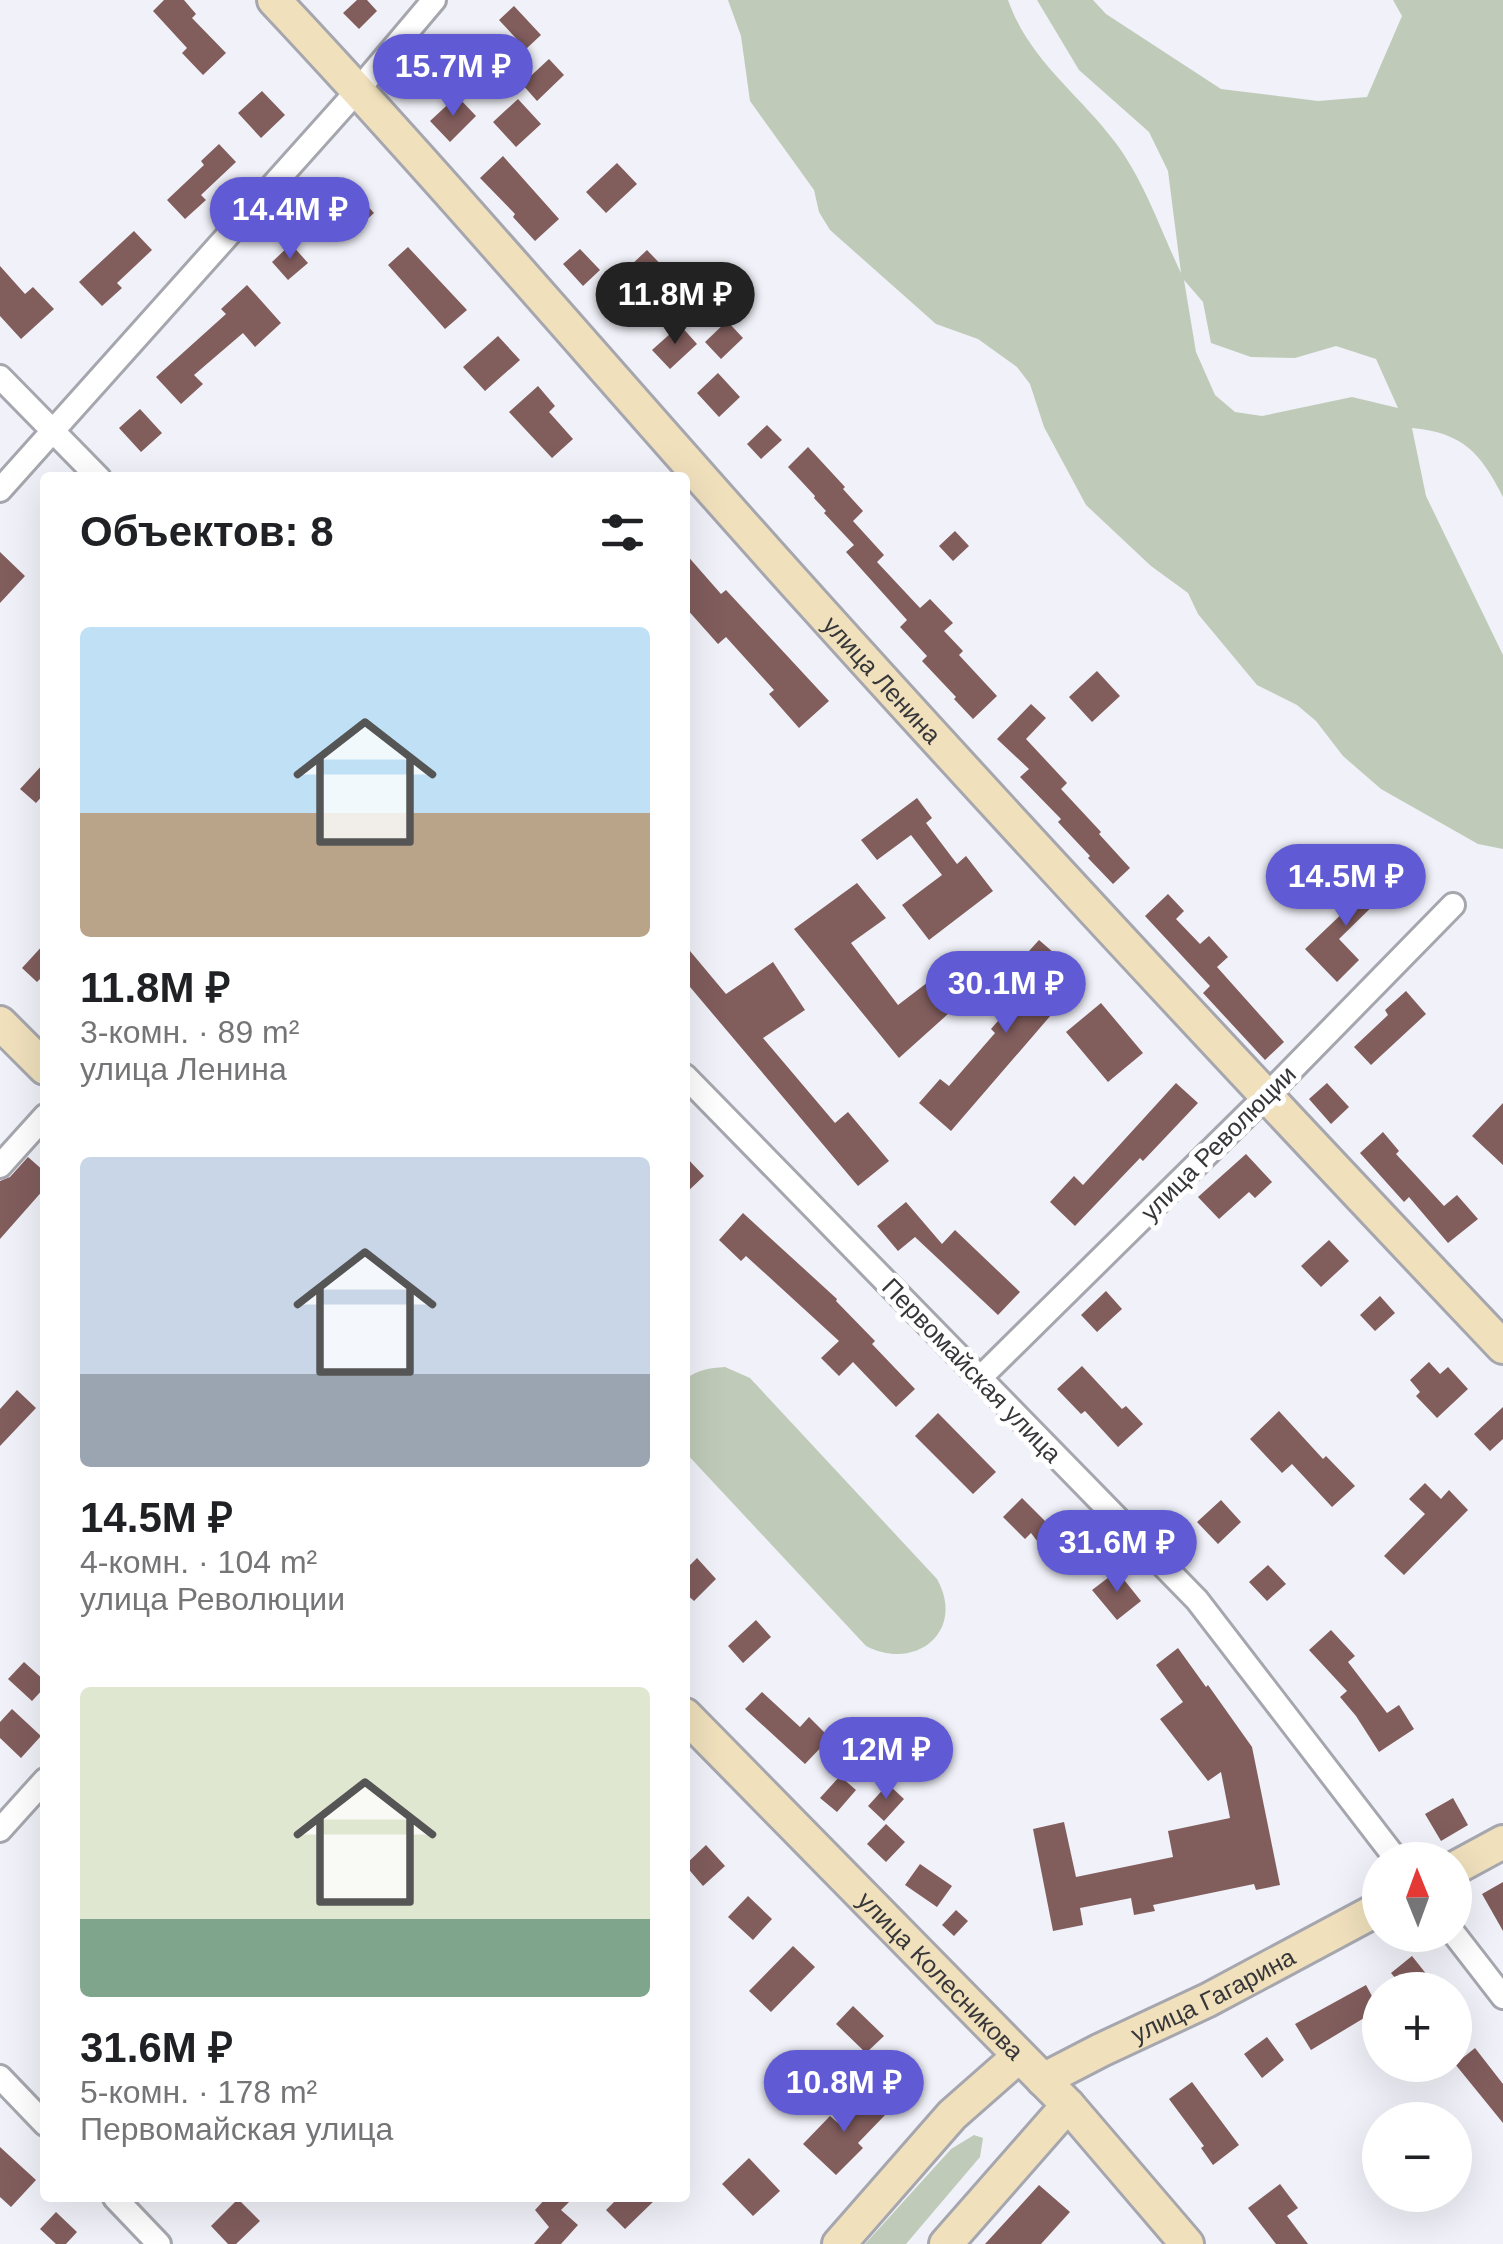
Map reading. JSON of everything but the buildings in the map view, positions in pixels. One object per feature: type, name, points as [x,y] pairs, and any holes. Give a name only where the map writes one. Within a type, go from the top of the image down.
[{"type":"street","name":"улица Ленина","points":[[274,0],[812,603],[1266,1096],[1503,1346]]},
{"type":"street","points":[[0,490],[434,0]]},
{"type":"street","points":[[0,377],[93,472]]},
{"type":"street","name":"улица Революции","points":[[980,1378],[1453,905]]},
{"type":"street","points":[[0,1022],[40,1063]]},
{"type":"street","name":"Первомайская улица","points":[[690,1081],[1197,1600],[1383,1842]]},
{"type":"street","points":[[0,1166],[40,1122]]},
{"type":"street","name":"улица Колесникова","points":[[690,1720],[1068,2106],[1187,2244]]},
{"type":"street","points":[[0,1830],[40,1786]]},
{"type":"street","points":[[1472,1859],[1503,1842]]},
{"type":"street","name":"улица Гагарина","points":[[1043,2080],[1208,2000],[1362,1918]]},
{"type":"street","points":[[1468,1952],[1503,1998]]},
{"type":"street","points":[[839,2244],[952,2115],[1020,2056]]},
{"type":"street","points":[[0,2077],[40,2119]]},
{"type":"street","points":[[946,2244],[1068,2106]]},
{"type":"street","points":[[119,2202],[160,2244]]},
{"type":"green space","points":[[728,0],[1008,0],[1028,41],[1126,157],[1181,273],[1168,171],[1149,132],[1079,70],[1037,0],[1093,0],[1106,14],[1221,89],[1318,101],[1367,97],[1402,16],[1393,0],[1503,0],[1503,497],[1486,468],[1468,448],[1444,435],[1412,428],[1426,496],[1503,655],[1503,849],[1478,844],[1381,789],[1343,756],[1316,721],[1297,705],[1257,685],[1198,614],[1188,593],[1151,566],[1086,505],[1044,427],[1030,384],[1017,367],[978,339],[936,324],[830,230],[819,212],[814,190],[750,101],[741,36]],"holes":[[[1184,280],[1203,302],[1211,343],[1251,357],[1295,358],[1336,346],[1376,359],[1398,408],[1352,397],[1262,416],[1235,412],[1215,395],[1196,352]]]},
{"type":"green space","points":[[725,1367],[750,1378],[937,1579],[945,1615],[931,1642],[902,1654],[866,1646],[690,1457],[690,1376]]},
{"type":"green space","points":[[974,2135],[983,2138],[980,2157],[906,2244],[865,2244],[951,2149]]}]
